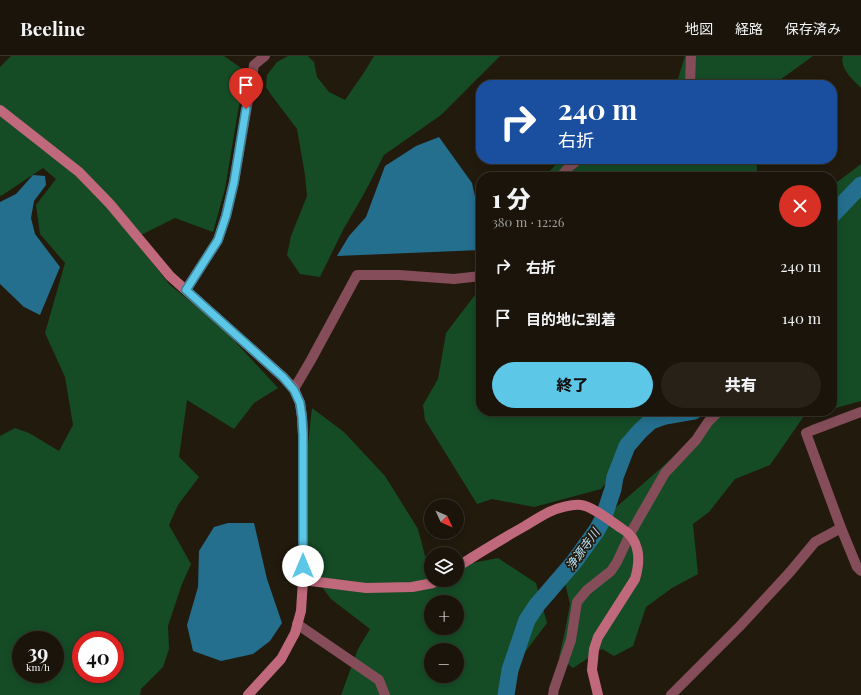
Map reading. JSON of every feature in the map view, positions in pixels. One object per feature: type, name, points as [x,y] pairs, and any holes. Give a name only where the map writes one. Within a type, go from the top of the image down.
[{"type":"street","points":[[186,290],[218,240],[226,216],[234,182],[254,65],[265,56]]},
{"type":"street","points":[[690,80],[691,56]]},
{"type":"street","points":[[0,110],[80,172],[110,204],[170,276],[283,377],[294,390],[300,403],[303,435],[303,580],[301,610],[295,633],[281,659],[248,695]]},
{"type":"street","points":[[565,172],[573,164]]},
{"type":"street","points":[[294,390],[357,275],[399,275],[454,279],[476,277]]},
{"type":"street","points":[[861,412],[806,433],[841,528],[857,567],[861,571]]},
{"type":"street","points":[[553,695],[572,640],[576,602],[611,571],[617,562],[627,532],[665,473],[696,440],[714,416]]},
{"type":"street","points":[[464,563],[549,512],[573,505],[583,505],[588,507],[627,532],[635,542],[638,558],[638,570],[635,579],[598,637],[594,649],[592,670],[598,695]]},
{"type":"street","points":[[671,695],[740,626],[816,542],[841,528]]},
{"type":"street","points":[[303,580],[366,588],[412,587],[424,585]]},
{"type":"street","points":[[297,624],[379,680],[385,695]]},
{"type":"green space","points":[[11,56],[224,56],[247,72],[238,111],[225,189],[213,232],[175,218],[133,239],[170,285],[219,324],[278,388],[254,403],[234,429],[187,400],[179,457],[199,477],[178,505],[169,525],[191,564],[182,584],[168,626],[169,649],[163,667],[141,689],[140,695],[0,695],[0,436],[15,428],[29,433],[59,451],[73,425],[65,377],[45,333],[65,263],[40,234],[36,205],[56,179],[43,168],[1,196],[0,67]]},
{"type":"green space","points":[[288,56],[308,56],[314,62],[317,77],[329,92],[345,100],[374,56],[500,56],[441,115],[384,155],[343,230],[320,277],[300,274],[287,255],[291,236],[307,196],[305,175],[297,129],[266,87],[267,75],[277,62]]},
{"type":"green space","points":[[685,56],[813,56],[780,80],[678,80]]},
{"type":"green space","points":[[843,56],[861,56],[861,88],[851,78],[845,69],[842,60]]},
{"type":"green space","points":[[556,164],[756,164],[757,169],[757,172],[549,172]]},
{"type":"green space","points":[[861,164],[861,401],[837,408],[837,182]]},
{"type":"green space","points":[[476,294],[476,416],[657,416],[601,489],[534,507],[492,499],[477,504],[425,420],[423,405],[438,379],[446,333]]},
{"type":"green space","points":[[312,408],[344,432],[385,476],[418,529],[424,552],[424,587],[464,587],[464,565],[498,558],[536,583],[547,623],[500,685],[500,695],[341,695],[358,649],[370,629],[331,599],[307,567],[301,509]]},
{"type":"green space","points":[[709,416],[804,416],[770,465],[735,479],[709,512],[693,524],[698,574],[672,588],[646,607],[633,646],[614,656],[602,649],[573,668],[559,657],[570,604],[565,583],[590,530],[693,438]]},
{"type":"water","points":[[439,137],[472,183],[476,201],[476,250],[337,256],[349,236],[366,217],[385,166],[416,146]]},
{"type":"water","points":[[33,175],[45,176],[46,185],[34,201],[31,218],[35,234],[60,267],[40,315],[24,307],[0,284],[0,202],[16,194]]},
{"type":"water","points":[[228,523],[254,523],[267,579],[282,623],[270,641],[253,654],[221,661],[193,651],[187,625],[198,587],[199,551],[214,527]]},
{"type":"waterway","name":"浄源寺川","points":[[837,210],[861,185]]},
{"type":"waterway","name":"浄源寺川","points":[[506,695],[510,670],[527,620],[537,605],[574,562],[597,530],[603,519],[613,489],[615,477],[627,446],[651,421],[665,416]]},
{"type":"route","points":[[246,109],[234,182],[226,216],[218,240],[186,290],[283,377],[294,390],[300,403],[303,435],[303,566]]}]
